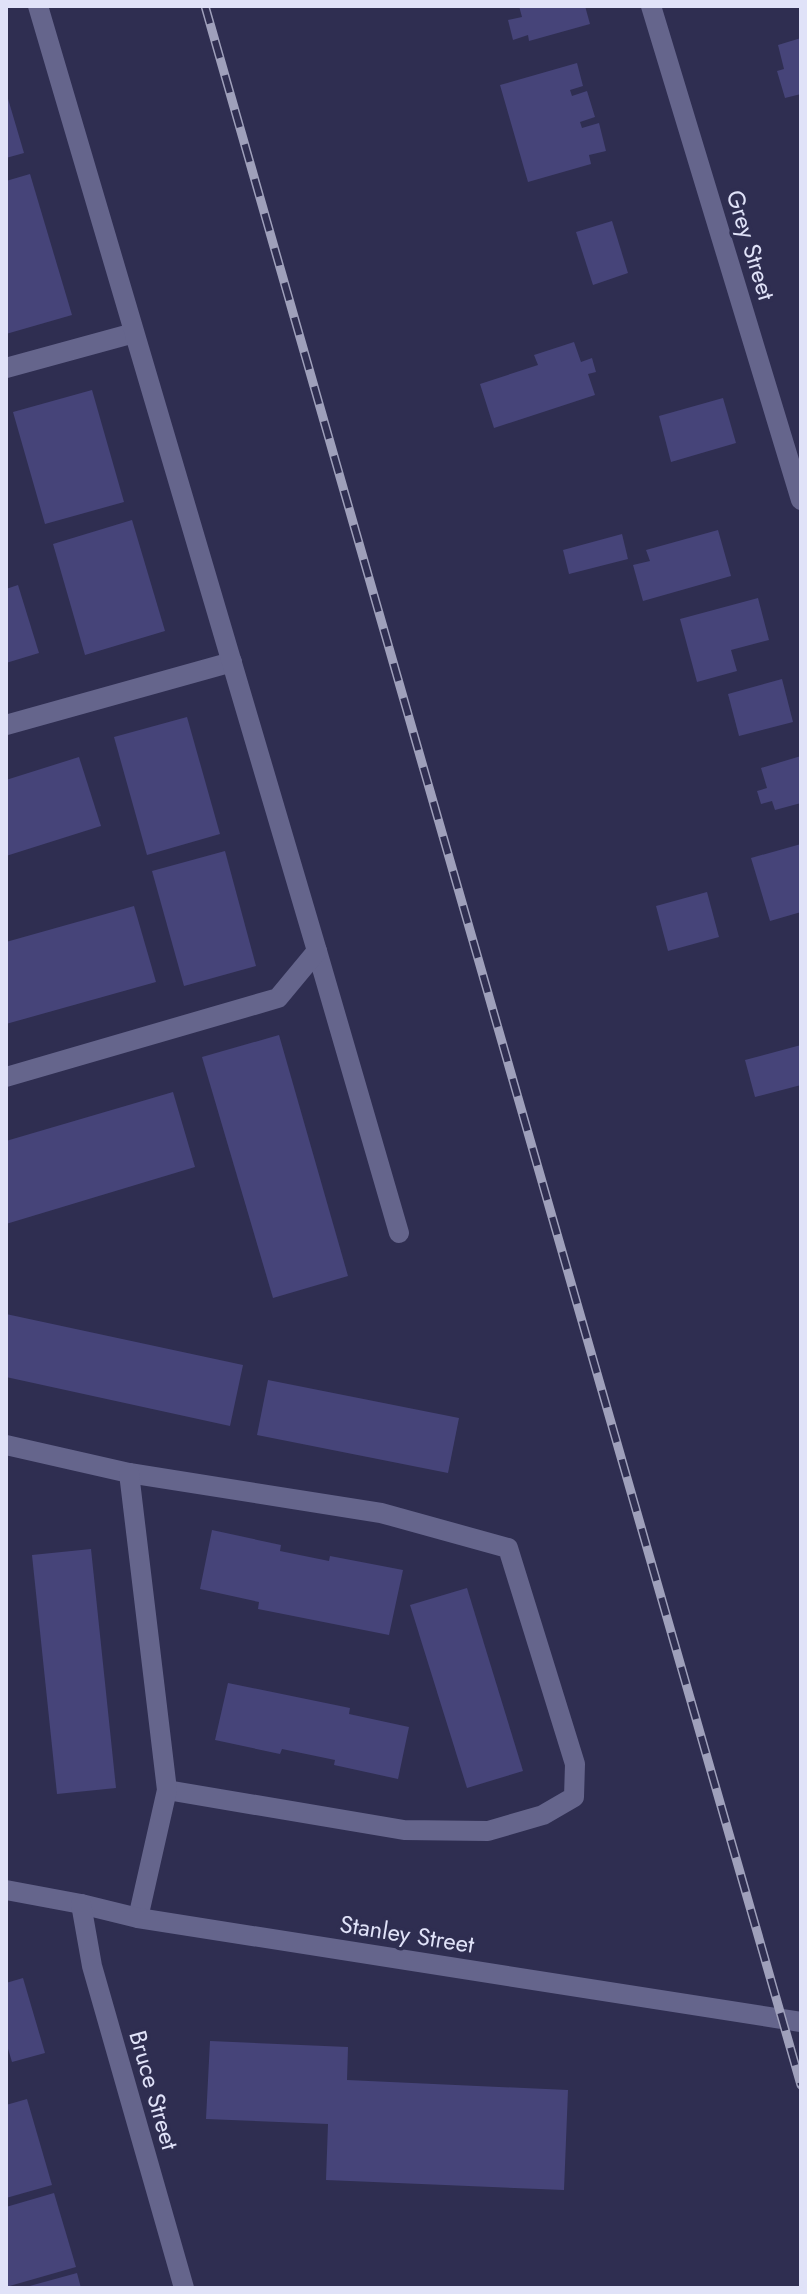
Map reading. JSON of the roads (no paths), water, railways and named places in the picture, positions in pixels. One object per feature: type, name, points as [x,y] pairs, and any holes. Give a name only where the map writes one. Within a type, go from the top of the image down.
[{"type":"street","points":[[38,6],[399,1233]]},
{"type":"street","name":"Grey Street","points":[[651,6],[800,493]]},
{"type":"street","points":[[6,368],[134,333]]},
{"type":"street","points":[[6,725],[232,662]]},
{"type":"street","points":[[6,1077],[278,998],[317,951]]},
{"type":"street","points":[[6,1445],[129,1473],[381,1513],[508,1548],[575,1764],[574,1797],[543,1815],[488,1831],[404,1830],[167,1790]]},
{"type":"street","points":[[129,1473],[167,1790],[138,1918]]},
{"type":"street","name":"Stanley Street","points":[[6,1890],[138,1918],[801,2022]]},
{"type":"street","name":"Bruce Street","points":[[81,1904],[92,1966],[184,2288]]},
{"type":"railway","points":[[205,6],[801,2085]]}]
